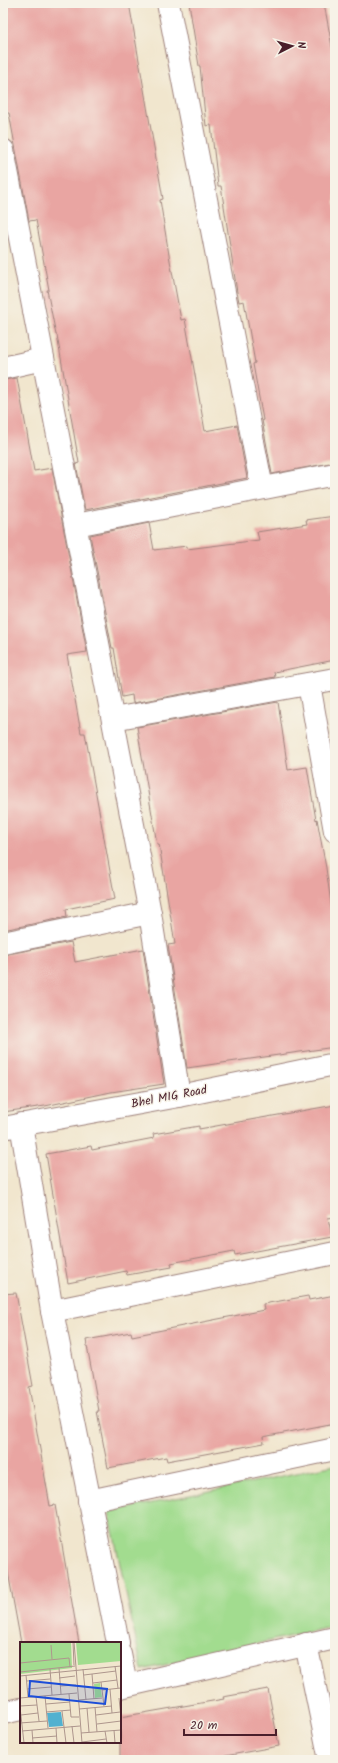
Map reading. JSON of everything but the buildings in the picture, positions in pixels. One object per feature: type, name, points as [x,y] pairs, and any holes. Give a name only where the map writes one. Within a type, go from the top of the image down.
[{"type":"street","points":[[168,3],[262,488]]},
{"type":"street","points":[[4,160],[76,525],[150,913],[179,1096]]},
{"type":"street","points":[[3,368],[43,359]]},
{"type":"street","points":[[76,525],[335,474]]},
{"type":"street","points":[[113,720],[335,679]]},
{"type":"street","points":[[309,684],[335,832]]},
{"type":"street","points":[[3,943],[150,913]]},
{"type":"street","name":"Bhel MIG Road","points":[[12,1126],[179,1096],[335,1064]]},
{"type":"street","points":[[12,1126],[52,1311],[118,1642]]},
{"type":"street","points":[[52,1311],[335,1253]]},
{"type":"street","points":[[89,1501],[335,1449]]},
{"type":"street","points":[[121,1665],[123,1686],[335,1638]]},
{"type":"street","points":[[306,1644],[330,1760]]},
{"type":"street","points":[[3,1713],[20,1709]]},
{"type":"green space","points":[[335,1465],[335,1626],[142,1670],[109,1512]]}]
